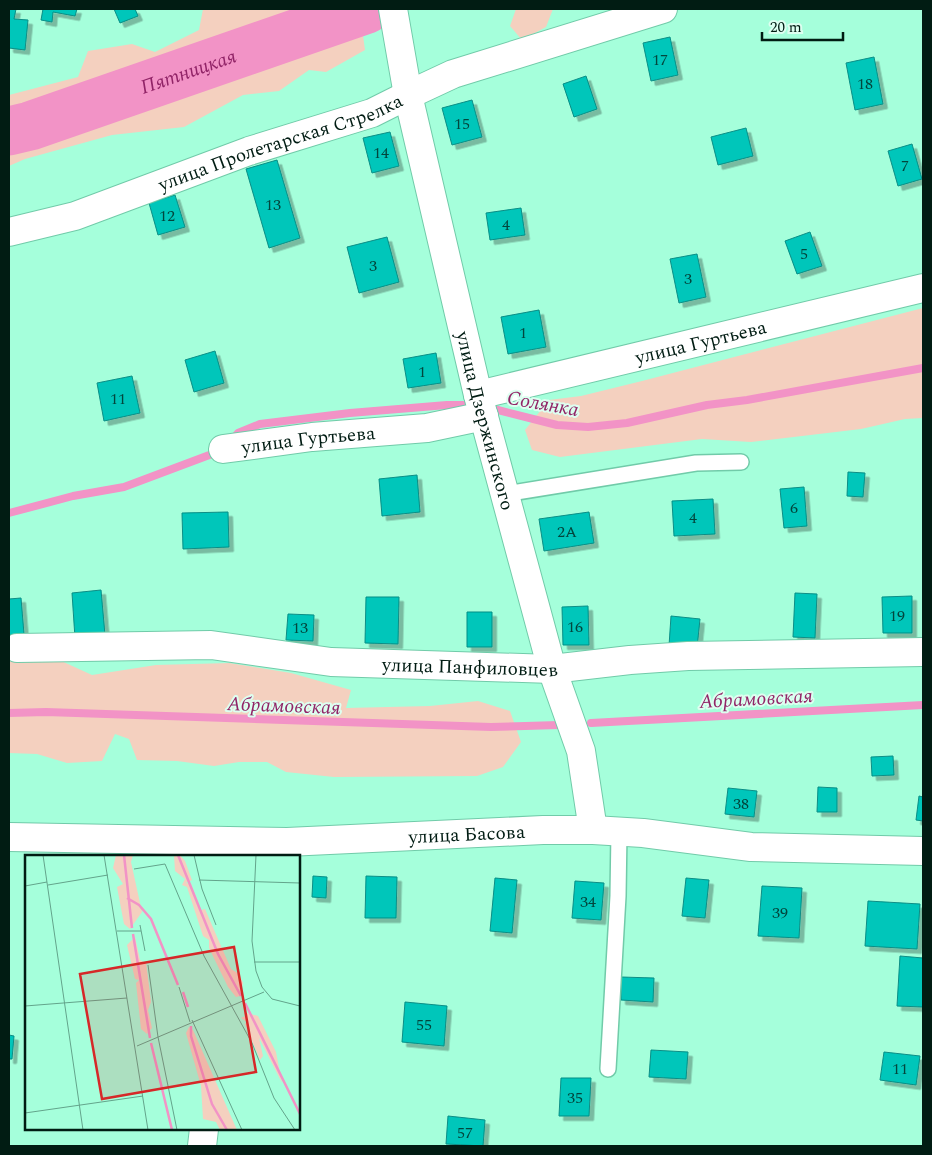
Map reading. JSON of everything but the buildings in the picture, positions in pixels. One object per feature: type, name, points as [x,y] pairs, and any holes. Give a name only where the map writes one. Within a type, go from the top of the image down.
[{"type":"street","name":"улица Дзержинского","points":[[393,9],[408,95],[481,406],[552,669],[581,751],[606,831]]},
{"type":"street","name":"улица Пролетарская Стрелка","points":[[9,232],[75,216],[249,151],[372,113],[453,74],[663,9]]},
{"type":"street","name":"улица Гуртьева","points":[[223,449],[312,437],[427,428],[481,406],[923,288]]},
{"type":"street","name":"улица Панфиловцев","points":[[17,648],[211,645],[339,663],[552,669],[630,660],[688,656],[923,652]]},
{"type":"street","name":"улица Басова","points":[[9,837],[235,849],[297,842],[543,830],[606,831],[751,847],[923,851]]},
{"type":"street","points":[[202,1146],[204,1130]]},
{"type":"lane","points":[[505,494],[696,463],[742,462]]},
{"type":"lane","points":[[606,831],[618,896],[608,1069]]},
{"type":"shaded area","points":[[203,9],[355,9],[361,21],[365,50],[326,72],[309,70],[279,91],[243,95],[184,127],[112,135],[25,159],[9,166],[9,95],[78,77],[88,51],[132,44],[155,52],[199,30]]},
{"type":"shaded area","points":[[516,9],[553,9],[546,27],[522,40],[510,26]]},
{"type":"shaded area","points":[[923,308],[923,418],[905,419],[861,429],[751,442],[702,439],[560,457],[532,450],[525,430],[549,400],[581,396],[642,381]]},
{"type":"shaded area","points":[[9,658],[57,659],[92,675],[156,665],[229,663],[291,673],[351,690],[346,708],[430,706],[478,701],[510,711],[521,742],[503,767],[477,776],[334,777],[286,772],[267,762],[239,762],[214,766],[177,761],[137,760],[129,739],[115,734],[102,761],[67,763],[37,754],[9,753]]},
{"type":"waterway","name":"Пятницкая","points":[[9,131],[30,126],[367,9]]},
{"type":"waterway","name":"Солянка","points":[[486,407],[557,425],[588,427],[627,423],[707,405],[747,400],[923,368]]},
{"type":"waterway","name":"Солянка","points":[[232,440],[238,433],[260,424],[350,413],[447,405],[475,405]]},
{"type":"waterway","points":[[9,513],[73,496],[124,487],[220,451]]},
{"type":"waterway","name":"Абрамовская","points":[[591,723],[923,705]]},
{"type":"waterway","name":"Абрамовская","points":[[9,713],[46,712],[491,727],[559,725]]}]
